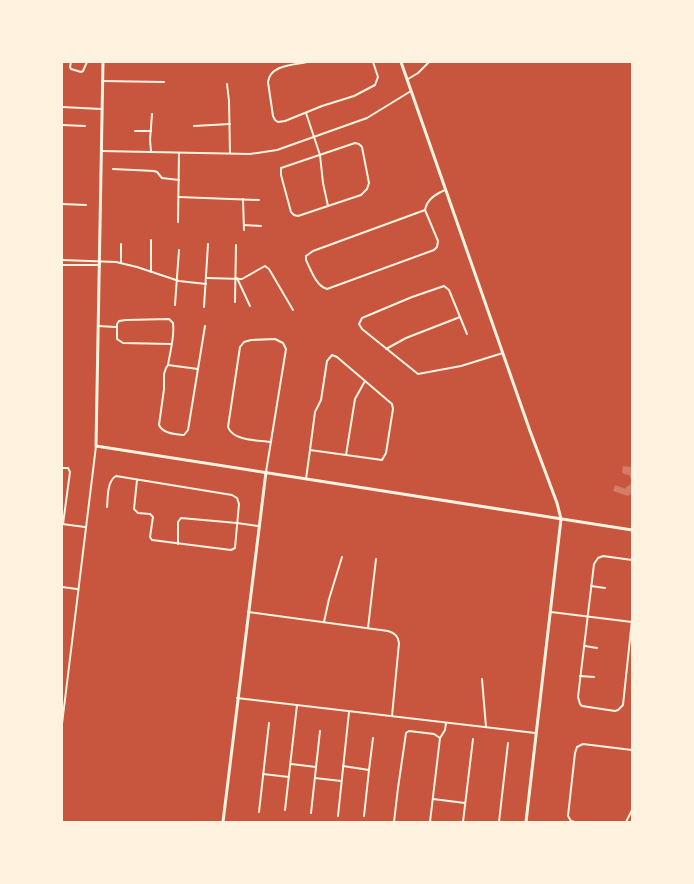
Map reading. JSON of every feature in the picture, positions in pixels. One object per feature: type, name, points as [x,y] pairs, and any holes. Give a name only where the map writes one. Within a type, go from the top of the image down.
[{"type":"street","points":[[71,62],[71,69],[81,72],[87,62]]},
{"type":"street","points":[[62,724],[96,446],[103,62]]},
{"type":"street","points":[[307,62],[286,66],[273,71],[269,76],[275,120],[285,122],[322,106],[354,96],[375,85],[378,77],[373,62]]},
{"type":"street","points":[[401,62],[561,519],[526,822]]},
{"type":"street","points":[[407,79],[418,73],[429,62]]},
{"type":"street","points":[[102,81],[164,82]]},
{"type":"street","points":[[227,84],[230,153]]},
{"type":"street","points":[[101,151],[270,152],[367,118],[411,91]]},
{"type":"street","points":[[62,107],[101,109]]},
{"type":"street","points":[[306,113],[320,155],[328,207]]},
{"type":"street","points":[[151,151],[152,114]]},
{"type":"street","points":[[194,126],[230,124]]},
{"type":"street","points":[[62,125],[85,126]]},
{"type":"street","points":[[135,131],[151,131]]},
{"type":"street","points":[[355,142],[360,144],[369,183],[368,189],[361,195],[328,207],[298,216],[294,215],[291,212],[280,170],[282,167],[320,155],[355,142]]},
{"type":"street","points":[[178,222],[179,153]]},
{"type":"street","points":[[113,169],[154,171],[162,178],[179,180]]},
{"type":"street","points":[[425,210],[313,250],[306,256],[306,260],[319,285],[327,289],[434,250],[438,242],[425,210],[426,205],[432,197],[446,190]]},
{"type":"street","points":[[178,197],[259,200]]},
{"type":"street","points":[[243,200],[244,230]]},
{"type":"street","points":[[62,204],[86,205]]},
{"type":"street","points":[[244,225],[261,226]]},
{"type":"street","points":[[151,240],[151,272]]},
{"type":"street","points":[[121,244],[121,262]]},
{"type":"street","points":[[204,307],[208,244]]},
{"type":"street","points":[[235,302],[236,245]]},
{"type":"street","points":[[176,304],[179,249]]},
{"type":"street","points":[[62,260],[98,263]]},
{"type":"street","points":[[62,265],[121,262],[176,281],[206,284]]},
{"type":"street","points":[[207,278],[244,278],[263,266],[266,267],[293,310]]},
{"type":"street","points":[[236,278],[250,306]]},
{"type":"street","points":[[467,334],[449,290],[444,286],[363,318],[360,322],[360,326],[386,349],[414,372],[421,374],[461,366],[503,353]]},
{"type":"street","points":[[386,349],[406,338],[460,317]]},
{"type":"street","points":[[171,344],[123,343],[117,339],[118,322],[169,320],[173,324],[171,344],[168,365],[164,374],[159,425],[163,431],[182,435],[188,430],[205,326]]},
{"type":"street","points":[[98,326],[117,327]]},
{"type":"street","points":[[223,822],[266,472],[286,349],[284,343],[278,339],[251,340],[244,342],[240,347],[228,427],[230,433],[237,437],[270,442]]},
{"type":"street","points":[[306,479],[315,412],[321,400],[327,361],[331,355],[334,355],[389,401],[392,407],[386,453],[384,458],[379,460],[310,450]]},
{"type":"street","points":[[168,365],[198,369]]},
{"type":"street","points":[[346,455],[355,399],[365,381]]},
{"type":"street","points":[[96,446],[633,530]]},
{"type":"street","points":[[62,468],[68,468],[70,472],[62,524],[85,527]]},
{"type":"street","points":[[107,507],[110,482],[116,476],[232,495],[237,498],[239,504],[236,546],[233,549],[151,539],[153,516],[137,513],[134,508],[137,480]]},
{"type":"street","points":[[178,544],[178,522],[181,518],[259,526]]},
{"type":"street","points":[[551,612],[588,616],[632,621],[624,702],[618,710],[585,707],[580,704],[578,697],[580,676],[588,616],[594,564],[598,558],[603,556],[633,560]]},
{"type":"street","points":[[324,622],[342,557]]},
{"type":"street","points":[[368,628],[376,559]]},
{"type":"street","points":[[591,586],[604,588]]},
{"type":"street","points":[[62,587],[78,589]]},
{"type":"street","points":[[248,612],[368,628],[395,634],[399,639],[392,717]]},
{"type":"street","points":[[584,646],[597,648]]},
{"type":"street","points":[[580,676],[594,677]]},
{"type":"street","points":[[482,679],[486,728]]},
{"type":"street","points":[[237,698],[536,733]]},
{"type":"street","points":[[285,810],[297,705]]},
{"type":"street","points":[[338,816],[349,712]]},
{"type":"street","points":[[259,812],[269,723]]},
{"type":"street","points":[[430,822],[440,738],[446,723]]},
{"type":"street","points":[[311,813],[320,731]]},
{"type":"street","points":[[394,822],[406,732],[434,734],[440,738]]},
{"type":"street","points":[[363,816],[373,738]]},
{"type":"street","points":[[463,822],[473,739]]},
{"type":"street","points":[[499,822],[508,743]]},
{"type":"street","points":[[575,822],[571,821],[568,816],[577,747],[583,744],[633,750]]},
{"type":"street","points":[[291,765],[316,767]]},
{"type":"street","points":[[343,766],[369,770]]},
{"type":"street","points":[[262,774],[289,777]]},
{"type":"street","points":[[315,778],[341,781]]},
{"type":"street","points":[[433,799],[465,803]]},
{"type":"street","points":[[626,822],[633,810]]},
{"type":"building","points":[[623,466],[632,466],[632,480],[629,475],[622,472]]},
{"type":"building","points":[[632,483],[632,493],[628,496],[613,491],[615,485],[626,489]]}]
